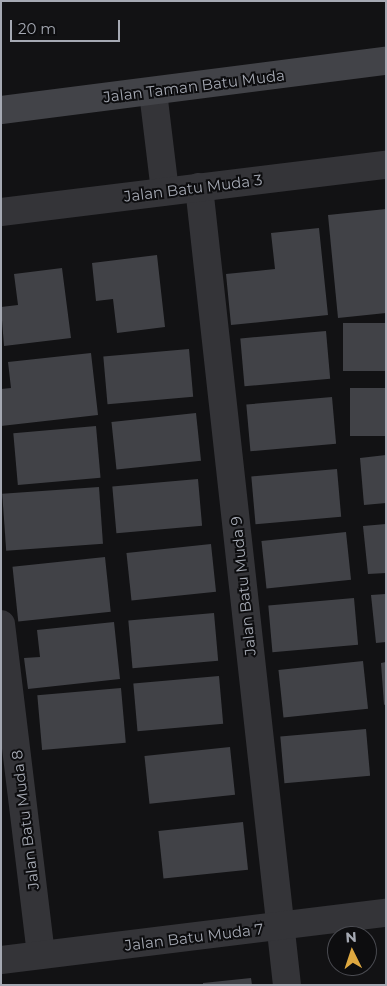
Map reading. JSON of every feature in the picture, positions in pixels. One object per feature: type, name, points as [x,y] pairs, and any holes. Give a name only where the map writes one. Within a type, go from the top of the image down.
[{"type":"street","name":"Jalan Taman Batu Muda","points":[[1,110],[386,61]]},
{"type":"street","points":[[153,92],[166,191]]},
{"type":"street","name":"Jalan Batu Muda 3","points":[[1,212],[386,166]]},
{"type":"street","name":"Jalan Batu Muda 9","points":[[199,187],[287,985]]},
{"type":"street","name":"Jalan Batu Muda 8","points":[[1,624],[41,955]]},
{"type":"street","name":"Jalan Batu Muda 7","points":[[1,960],[386,913]]},
{"type":"building","points":[[386,209],[386,313],[338,318],[328,215]]},
{"type":"building","points":[[319,228],[328,315],[231,325],[226,274],[275,269],[271,233]]},
{"type":"building","points":[[157,255],[165,327],[117,333],[113,299],[96,301],[92,263]]},
{"type":"building","points":[[62,268],[71,338],[4,346],[1,307],[18,305],[14,274]]},
{"type":"building","points":[[343,323],[386,323],[386,371],[343,371]]},
{"type":"building","points":[[326,331],[330,379],[245,386],[240,338]]},
{"type":"building","points":[[189,349],[193,397],[108,404],[103,356]]},
{"type":"building","points":[[91,353],[98,415],[1,426],[1,389],[11,388],[8,362]]},
{"type":"building","points":[[350,388],[386,388],[386,436],[350,436]]},
{"type":"building","points":[[332,397],[336,444],[250,451],[246,404]]},
{"type":"building","points":[[196,413],[201,461],[116,470],[111,422]]},
{"type":"building","points":[[96,426],[101,478],[18,485],[13,433]]},
{"type":"building","points":[[386,455],[386,503],[364,505],[360,458]]},
{"type":"building","points":[[337,469],[341,517],[256,524],[251,476]]},
{"type":"building","points":[[198,479],[202,526],[116,533],[112,486]]},
{"type":"building","points":[[99,487],[103,544],[6,551],[2,494]]},
{"type":"building","points":[[386,524],[386,573],[368,574],[363,526]]},
{"type":"building","points":[[346,532],[351,580],[266,589],[261,541]]},
{"type":"building","points":[[211,544],[216,592],[131,601],[126,553]]},
{"type":"building","points":[[105,557],[111,612],[18,621],[13,567]]},
{"type":"building","points":[[386,594],[386,642],[376,643],[371,595]]},
{"type":"building","points":[[354,598],[358,645],[272,652],[268,605]]},
{"type":"building","points":[[214,613],[218,661],[133,668],[128,620]]},
{"type":"building","points":[[114,622],[120,679],[28,689],[24,658],[40,657],[37,630]]},
{"type":"building","points":[[363,661],[368,709],[283,718],[278,670]]},
{"type":"building","points":[[386,662],[386,704],[384,705],[381,663]]},
{"type":"building","points":[[219,676],[223,724],[138,731],[133,683]]},
{"type":"building","points":[[121,688],[126,743],[42,750],[37,695]]},
{"type":"building","points":[[366,729],[370,776],[284,783],[280,736]]},
{"type":"building","points":[[230,747],[235,795],[149,804],[144,756]]},
{"type":"building","points":[[243,822],[248,870],[163,879],[158,831]]},
{"type":"building","points":[[251,978],[252,985],[203,985],[203,983]]}]
